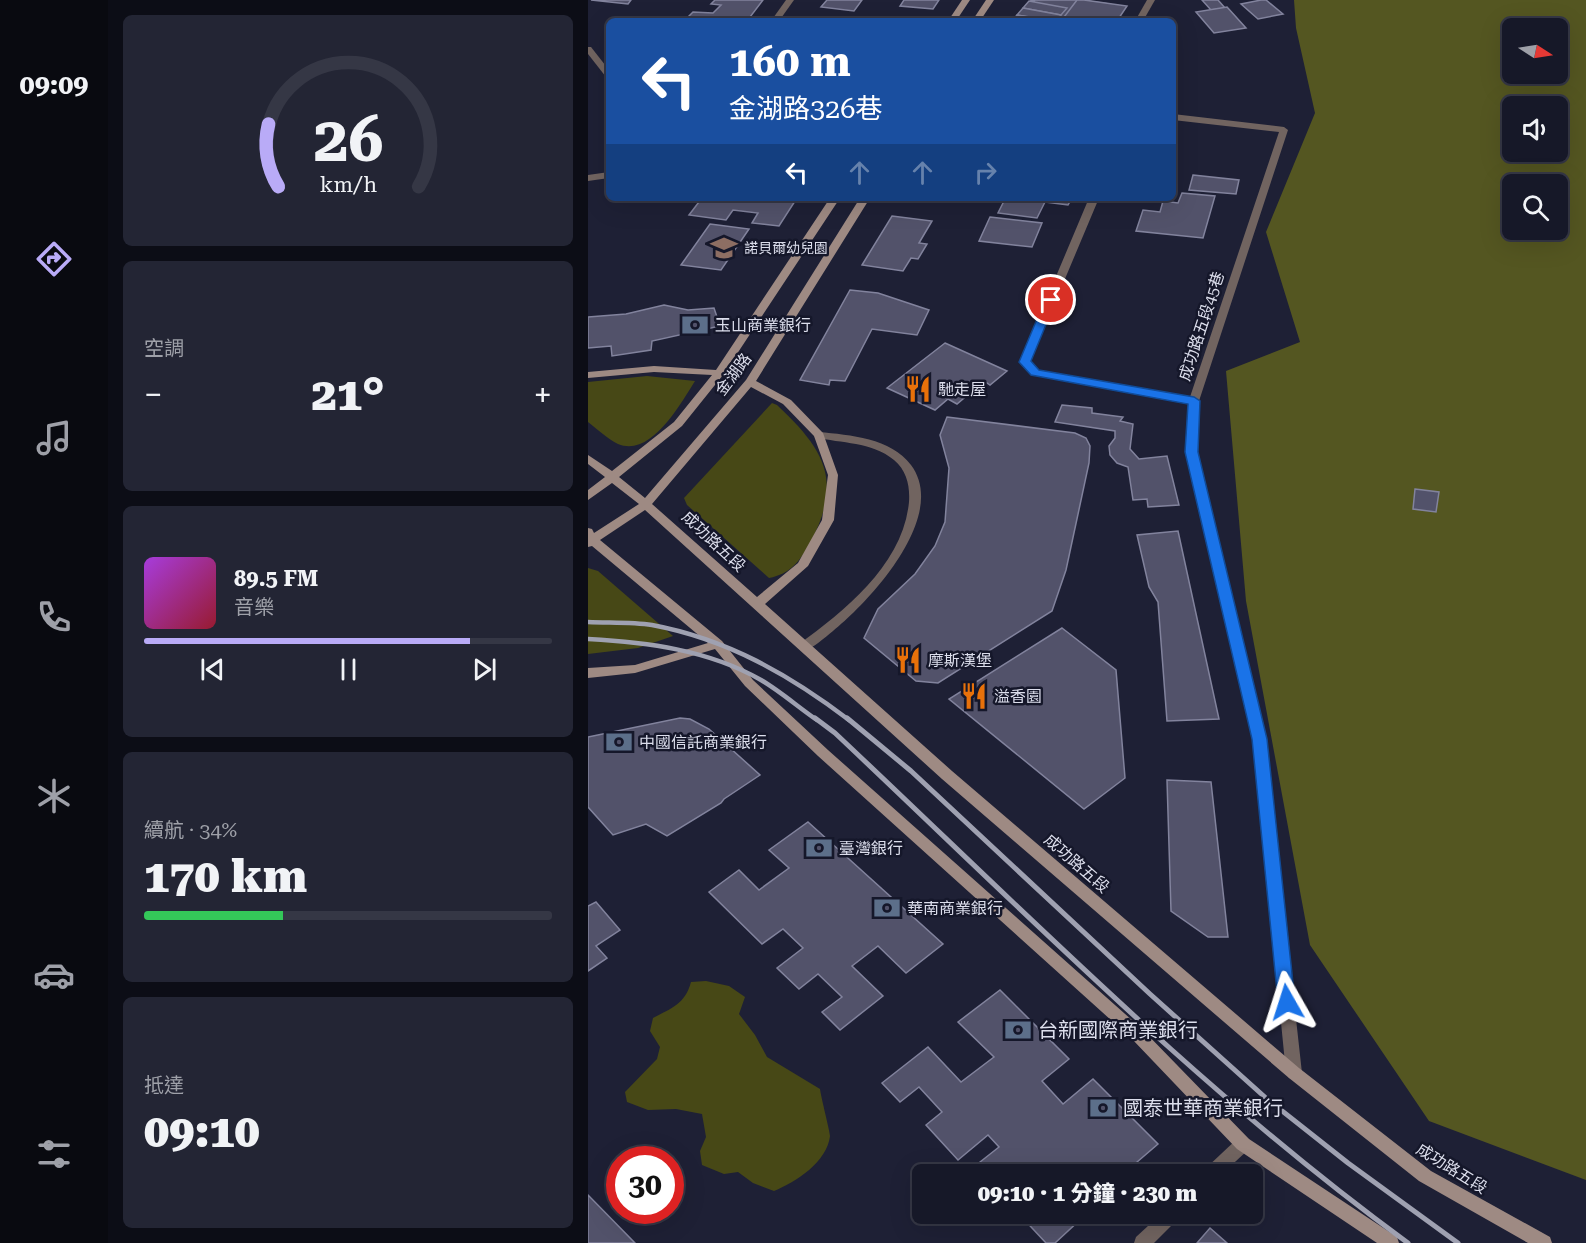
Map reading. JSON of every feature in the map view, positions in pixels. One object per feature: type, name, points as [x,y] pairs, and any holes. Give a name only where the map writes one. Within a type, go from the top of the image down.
[{"type":"main road","points":[[954,18],[966,0]]},
{"type":"main road","points":[[978,18],[990,0]]},
{"type":"main road","name":"金湖路","points":[[588,496],[678,424],[719,373],[833,201]]},
{"type":"main road","name":"金湖路","points":[[589,538],[646,504],[750,382],[863,201]]},
{"type":"main road","points":[[588,375],[617,370],[673,368],[719,373]]},
{"type":"main road","points":[[750,382],[787,402],[819,435],[833,475],[828,520],[802,566],[756,605]]},
{"type":"main road","name":"成功路五段","points":[[588,458],[646,504],[947,775],[1294,1073],[1425,1176],[1544,1243]]},
{"type":"main road","points":[[589,538],[718,644],[757,690],[832,761],[1137,1034],[1243,1144],[1391,1243]]},
{"type":"main road","points":[[588,673],[635,669],[718,644]]},
{"type":"street","points":[[777,18],[790,0]]},
{"type":"street","points":[[1141,18],[1151,0]]},
{"type":"street","points":[[588,49],[606,71]]},
{"type":"street","name":"成功路五段45巷","points":[[1176,117],[1284,130],[1194,401],[1192,452],[1259,739],[1294,1073]]},
{"type":"street","points":[[588,178],[606,175]]},
{"type":"street","points":[[1093,201],[1025,362],[1035,372],[1194,401]]},
{"type":"street","points":[[803,646],[830,628],[875,585],[909,530],[915,503],[915,484],[907,467],[894,456],[863,442],[819,435]]},
{"type":"street","points":[[1222,1164],[1243,1144]]},
{"type":"street","points":[[1142,1243],[1162,1224]]},
{"type":"shaded area","points":[[1294,0],[1586,0],[1586,1180],[1429,1121],[1310,945],[1246,601],[1226,371],[1300,342],[1266,232],[1315,113],[1296,28]]},
{"type":"shaded area","points":[[647,376],[695,381],[664,426],[653,436],[642,443],[630,446],[618,444],[588,422],[588,382]]},
{"type":"shaded area","points":[[772,403],[794,421],[807,437],[824,468],[827,484],[826,502],[820,521],[806,550],[789,570],[769,578],[687,505],[684,498]]},
{"type":"shaded area","points":[[588,568],[598,571],[673,636],[638,648],[588,654]]},
{"type":"shaded area","points":[[706,981],[729,986],[745,997],[739,1014],[755,1035],[767,1057],[820,1089],[830,1136],[828,1145],[809,1170],[774,1191],[753,1183],[738,1172],[724,1174],[702,1165],[700,1151],[706,1137],[702,1114],[676,1109],[648,1110],[627,1102],[625,1092],[657,1059],[660,1047],[650,1031],[653,1018],[672,1008],[681,1000],[691,982]]},
{"type":"building","points":[[591,0],[631,0],[628,4]]},
{"type":"building","points":[[715,0],[763,0],[749,18],[687,18],[693,12],[713,13],[721,5],[711,4]]},
{"type":"building","points":[[827,0],[862,0],[854,11],[821,7]]},
{"type":"building","points":[[904,0],[939,0],[933,9],[900,6]]},
{"type":"building","points":[[1030,0],[1068,0],[1073,1],[1067,8]]},
{"type":"building","points":[[1035,0],[1080,0],[1110,4],[1101,18],[1020,18]]},
{"type":"building","points":[[1077,0],[1127,6],[1119,18],[1063,18]]},
{"type":"building","points":[[1202,0],[1218,0],[1225,8],[1211,10]]},
{"type":"building","points":[[1266,0],[1283,14],[1258,19],[1241,4]]},
{"type":"building","points":[[1029,1],[1067,8],[1061,15],[1023,8]]},
{"type":"building","points":[[1227,7],[1246,28],[1214,33],[1196,12]]},
{"type":"building","points":[[1023,8],[1061,15],[1058,18],[1036,18],[1017,15]]},
{"type":"building","points":[[1017,15],[1034,18],[1014,18]]},
{"type":"building","points":[[1193,175],[1239,180],[1236,194],[1189,190]]},
{"type":"building","points":[[1182,193],[1215,196],[1203,238],[1136,231],[1143,210],[1160,212],[1163,201],[1178,203]]},
{"type":"building","points":[[700,201],[795,201],[779,226],[752,223],[758,213],[733,210],[726,220],[689,215]]},
{"type":"building","points":[[1004,201],[1070,201],[1068,205],[1045,202],[1037,218],[998,213]]},
{"type":"building","points":[[892,216],[932,221],[919,243],[927,244],[918,259],[911,258],[903,271],[862,265]]},
{"type":"building","points":[[990,217],[1042,223],[1032,247],[979,241]]},
{"type":"building","points":[[710,224],[749,229],[721,270],[681,265]]},
{"type":"building","points":[[850,290],[878,293],[929,310],[917,335],[872,329],[845,381],[830,380],[829,385],[800,380]]},
{"type":"building","points":[[664,305],[688,310],[714,308],[720,326],[652,341],[651,350],[612,356],[611,346],[588,348],[588,317],[626,314]]},
{"type":"building","points":[[945,343],[1007,371],[990,385],[984,381],[957,404],[948,399],[935,410],[887,388]]},
{"type":"building","points":[[1062,405],[1092,408],[1092,413],[1123,417],[1120,421],[1133,424],[1130,449],[1139,459],[1167,456],[1179,505],[1148,507],[1147,499],[1133,500],[1128,467],[1117,463],[1110,455],[1109,446],[1115,438],[1115,431],[1055,422]]},
{"type":"building","points":[[947,417],[1075,433],[1086,438],[1090,446],[1089,463],[1066,570],[1052,611],[938,683],[916,681],[864,638],[878,609],[915,574],[935,546],[945,522],[949,468],[940,435]]},
{"type":"building","points":[[1415,489],[1439,492],[1436,512],[1413,509]]},
{"type":"building","points":[[1178,531],[1219,719],[1167,721],[1158,602],[1149,587],[1137,535]]},
{"type":"building","points":[[1062,628],[1116,670],[1125,778],[1084,809],[949,699]]},
{"type":"building","points":[[680,718],[690,719],[709,729],[760,775],[721,803],[667,836],[646,824],[613,835],[588,807],[588,737]]},
{"type":"building","points":[[1167,780],[1211,782],[1228,937],[1208,937],[1171,911]]},
{"type":"building","points":[[808,822],[943,944],[906,973],[878,946],[852,966],[883,996],[840,1030],[822,1012],[842,997],[818,974],[799,989],[777,968],[803,948],[783,929],[762,944],[709,892],[739,870],[759,890],[789,868],[769,850]]},
{"type":"building","points":[[596,902],[620,930],[596,946],[607,958],[588,971],[588,906]]},
{"type":"building","points":[[1000,990],[1069,1059],[1042,1081],[1063,1104],[1093,1079],[1158,1144],[1135,1164],[978,1164],[999,1147],[988,1135],[958,1160],[926,1125],[942,1112],[919,1087],[900,1102],[882,1083],[928,1047],[961,1082],[994,1057],[958,1022]]},
{"type":"building","points":[[588,1195],[606,1213],[606,1224],[616,1224],[635,1243],[588,1243]]},
{"type":"building","points":[[1028,1224],[1076,1224],[1055,1243],[1046,1243]]},
{"type":"building","points":[[1210,1228],[1227,1243],[1197,1243]]},
{"type":"railway","points":[[588,622],[652,625],[706,639],[732,649],[781,674],[849,720]]},
{"type":"railway","points":[[588,639],[655,645],[720,661],[761,680],[817,720]]},
{"type":"railway","points":[[815,718],[835,733],[1043,931],[1185,1061],[1257,1124],[1408,1243]]},
{"type":"railway","points":[[847,718],[911,771],[1150,994],[1267,1099],[1348,1163],[1458,1243]]},
{"type":"place","name":"諾貝爾幼兒園","points":[[724,248]]},
{"type":"place","name":"玉山商業銀行","points":[[695,325]]},
{"type":"place","name":"馳走屋","points":[[918,389]]},
{"type":"place","name":"摩斯漢堡","points":[[908,660]]},
{"type":"place","name":"溢香園","points":[[974,696]]},
{"type":"place","name":"中國信託商業銀行","points":[[619,742]]},
{"type":"place","name":"臺灣銀行","points":[[819,848]]},
{"type":"place","name":"華南商業銀行","points":[[887,908]]},
{"type":"place","name":"台新國際商業銀行","points":[[1018,1030]]},
{"type":"place","name":"國泰世華商業銀行","points":[[1103,1108]]},
{"type":"route","points":[[1051,300],[1025,362],[1035,372],[1194,401],[1192,452],[1259,739],[1287,1002]]}]
